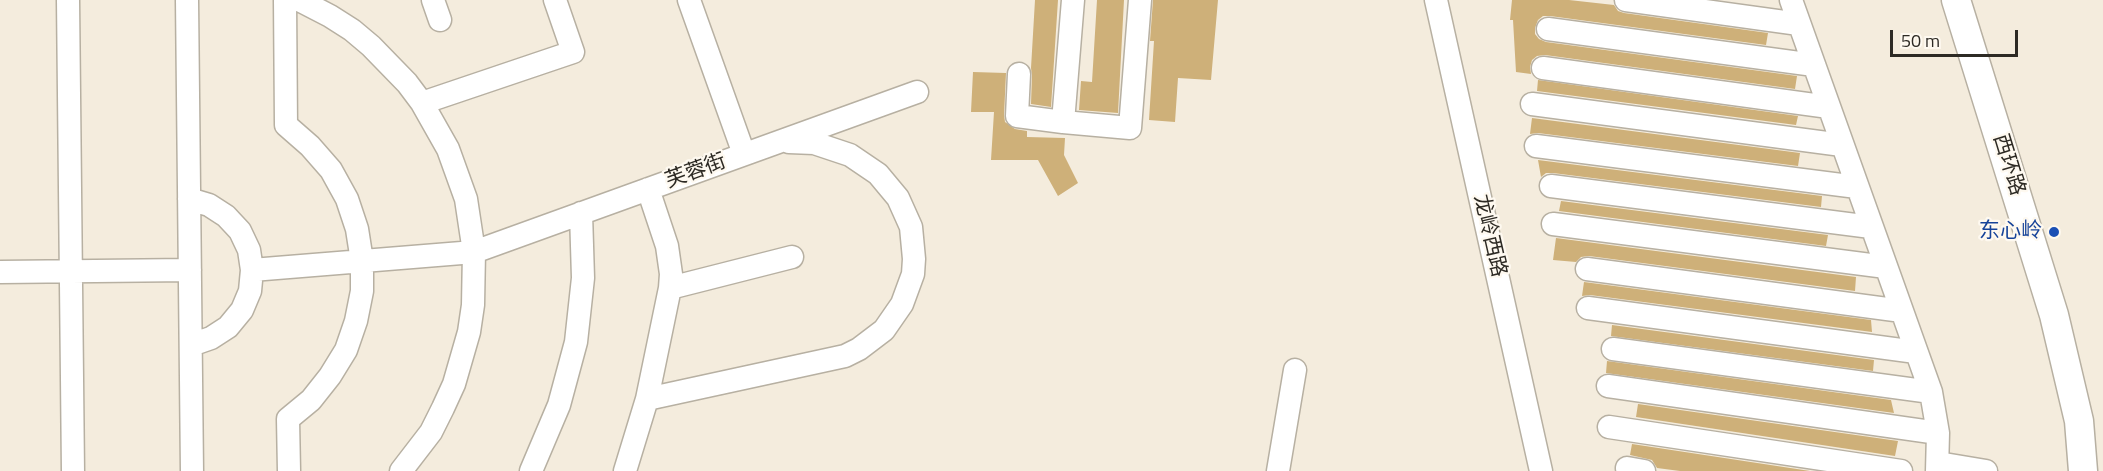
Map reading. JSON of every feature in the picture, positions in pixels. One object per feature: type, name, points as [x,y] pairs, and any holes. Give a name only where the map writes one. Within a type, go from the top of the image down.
[{"type":"main road","name":"西环路","points":[[1945,0],[2041,317],[2066,423],[2071,471]]},
{"type":"main road","name":"西环路","points":[[1956,0],[2054,315],[2079,421],[2083,471]]},
{"type":"street","points":[[68,0],[73,471]]},
{"type":"street","points":[[187,0],[192,471]]},
{"type":"street","points":[[285,0],[286,125],[310,146],[331,170],[347,199],[357,229],[362,261],[362,291],[345,350],[330,376],[311,400],[288,419],[289,471]]},
{"type":"street","points":[[299,0],[330,16],[372,46],[407,83],[422,103],[448,149],[466,199],[474,252],[473,305],[463,358],[454,384],[431,432],[401,471]]},
{"type":"street","points":[[422,103],[573,52],[555,0]]},
{"type":"street","points":[[689,0],[744,154]]},
{"type":"street","points":[[1063,122],[1073,0]]},
{"type":"street","points":[[1019,74],[1017,116],[1130,128],[1140,0]]},
{"type":"street","name":"龙岭西路","points":[[1437,0],[1541,471]]},
{"type":"street","points":[[1626,0],[1799,24]]},
{"type":"street","points":[[1791,0],[1931,392],[1938,433],[1937,467],[1986,471]]},
{"type":"street","points":[[1548,29],[1814,65]]},
{"type":"street","points":[[1543,68],[1829,107]]},
{"type":"street","name":"芙蓉街","points":[[252,270],[474,252],[917,92]]},
{"type":"street","points":[[1533,104],[1842,145]]},
{"type":"street","points":[[647,399],[845,356],[866,345],[884,330],[902,304],[912,274],[914,243],[905,212],[889,185],[866,164],[832,148],[814,143],[777,142]]},
{"type":"street","points":[[1536,146],[1857,187]]},
{"type":"street","points":[[1551,186],[1871,227]]},
{"type":"street","points":[[625,471],[647,399],[670,288],[667,246],[648,189]]},
{"type":"street","points":[[189,199],[209,205],[226,216],[240,231],[249,250],[252,270],[250,291],[242,310],[220,333],[191,345]]},
{"type":"street","points":[[531,471],[559,405],[576,342],[583,278],[581,213]]},
{"type":"street","points":[[1553,224],[1886,267]]},
{"type":"street","points":[[670,288],[792,258]]},
{"type":"street","points":[[1587,269],[1902,311]]},
{"type":"street","points":[[0,272],[190,270]]},
{"type":"street","points":[[1588,308],[1916,352]]},
{"type":"street","points":[[1613,349],[1931,392]]},
{"type":"street","points":[[1278,471],[1295,370]]},
{"type":"street","points":[[1608,386],[1938,433]]},
{"type":"street","points":[[1609,427],[1901,471]]},
{"type":"building","points":[[1035,0],[1058,0],[1051,107],[1031,104]]},
{"type":"building","points":[[1097,0],[1124,0],[1118,113],[1079,110],[1081,81],[1092,82]]},
{"type":"building","points":[[1153,0],[1218,0],[1211,80],[1178,78],[1175,122],[1149,120],[1154,41],[1150,41]]},
{"type":"building","points":[[1512,0],[1569,0],[1614,5],[1618,11],[1624,13],[1768,33],[1766,45],[1550,16],[1543,16],[1538,20],[1535,28],[1535,34],[1546,42],[1797,76],[1795,89],[1545,55],[1537,56],[1532,60],[1531,74],[1516,72],[1513,20],[1510,20]]},
{"type":"building","points":[[973,72],[1006,73],[1005,122],[1015,129],[1027,131],[1027,137],[1065,138],[1064,155],[1078,183],[1058,196],[1038,160],[991,160],[994,112],[971,112]]},
{"type":"building","points":[[1538,80],[1798,116],[1796,125],[1537,91]]},
{"type":"building","points":[[1532,118],[1800,153],[1798,166],[1538,133],[1530,134]]},
{"type":"building","points":[[1538,160],[1822,196],[1821,207],[1553,173],[1546,173],[1541,177]]},
{"type":"building","points":[[1561,201],[1828,235],[1826,246],[1559,211]]},
{"type":"building","points":[[1556,238],[1856,277],[1855,291],[1589,256],[1581,257],[1576,262],[1553,260]]},
{"type":"building","points":[[1584,282],[1871,320],[1872,332],[1590,295],[1582,296]]},
{"type":"building","points":[[1612,325],[1874,360],[1873,371],[1611,336]]},
{"type":"building","points":[[1607,361],[1891,400],[1894,413],[1606,373]]},
{"type":"building","points":[[1638,404],[1898,441],[1895,456],[1636,417]]},
{"type":"building","points":[[1632,444],[1810,471],[1680,471],[1657,468],[1652,460],[1630,455]]},
{"type":"place","name":"东心岭","points":[[2054,232]]}]
